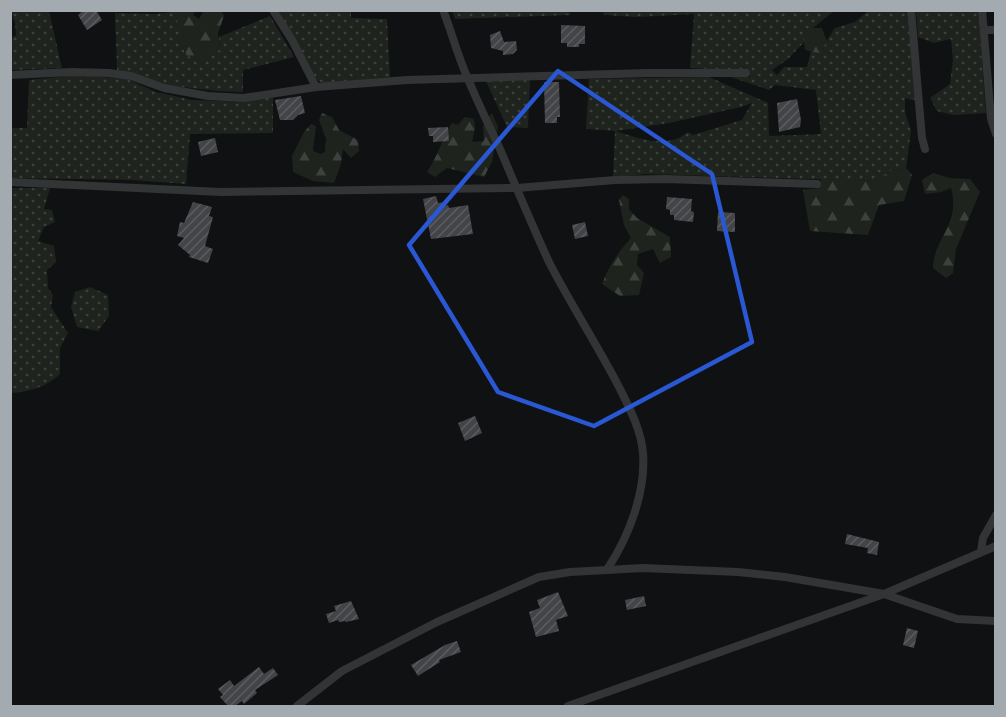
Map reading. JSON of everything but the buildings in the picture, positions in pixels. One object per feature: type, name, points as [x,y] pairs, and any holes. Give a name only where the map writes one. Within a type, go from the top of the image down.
[{"type":"street","points":[[273,10],[292,40],[316,87]]},
{"type":"street","points":[[443,10],[467,78],[517,188],[528,218],[550,264],[601,351],[637,425],[641,439],[643,473],[639,493],[620,551],[608,568]]},
{"type":"street","points":[[911,10],[922,138],[925,149]]},
{"type":"street","points":[[982,10],[991,119],[996,134]]},
{"type":"street","points":[[985,30],[996,30]]},
{"type":"street","points":[[10,75],[109,73],[131,76],[175,90],[243,99],[316,87],[467,78],[649,73],[746,74]]},
{"type":"street","points":[[10,182],[221,192],[517,188],[615,180],[665,179],[817,184]]},
{"type":"street","points":[[981,551],[983,538],[996,515]]},
{"type":"street","points":[[568,706],[884,594],[996,546]]},
{"type":"street","points":[[297,706],[342,671],[437,622],[504,594],[524,583],[550,574],[608,568],[738,572],[809,580],[884,594],[957,619],[996,621]]},
{"type":"highlighted area","points":[[558,71],[712,174],[752,342],[594,426],[498,392],[409,245]]},
{"type":"green space","points":[[11,11],[49,11],[62,68],[11,70],[11,38],[16,35]]},
{"type":"green space","points":[[173,11],[195,11],[193,15],[199,19],[204,11],[222,11],[224,16],[218,33],[220,50],[201,59],[187,56],[180,42],[180,26]]},
{"type":"green space","points":[[179,11],[184,51],[187,56],[220,50],[219,37],[270,16],[294,57],[243,70],[243,92],[165,85],[117,70],[115,13],[155,14]]},
{"type":"green space","points":[[279,11],[351,11],[351,18],[387,19],[390,77],[323,83],[317,80]]},
{"type":"green space","points":[[452,11],[568,11],[571,15],[455,19]]},
{"type":"green space","points":[[603,11],[834,11],[803,36],[804,42],[788,59],[772,70],[777,75],[784,67],[807,67],[811,51],[819,52],[835,28],[855,22],[868,11],[907,11],[916,101],[905,98],[905,112],[911,131],[906,168],[892,170],[874,181],[646,174],[613,177],[615,131],[586,129],[589,79],[709,77],[768,103],[769,136],[821,134],[816,90],[775,85],[769,90],[728,76],[750,77],[750,71],[690,68],[694,14],[636,17],[604,15]],"holes":[[[752,103],[742,120],[693,135],[688,132],[672,140],[662,141],[653,141],[616,131],[669,123]]]},
{"type":"green space","points":[[916,11],[978,11],[986,113],[953,115],[937,111],[930,98],[950,84],[953,60],[951,39],[934,43],[918,37]]},
{"type":"green space","points":[[811,28],[822,28],[827,42],[819,53],[805,50],[803,36]]},
{"type":"green space","points":[[78,75],[127,79],[156,92],[192,100],[246,102],[256,98],[273,97],[273,133],[190,134],[186,184],[132,180],[11,178],[11,128],[27,128],[29,80]]},
{"type":"green space","points":[[485,79],[530,80],[528,128],[507,127]]},
{"type":"green space","points":[[322,113],[332,117],[339,130],[358,140],[359,151],[351,158],[343,149],[341,164],[334,183],[313,181],[293,172],[292,156],[304,132],[311,124],[316,126],[313,151],[321,154],[325,152],[326,139],[319,120]]},
{"type":"green space","points":[[492,113],[498,127],[492,162],[484,177],[447,168],[435,177],[427,172],[452,123],[458,125],[465,117],[474,119],[475,129],[472,142],[484,141],[483,126]]},
{"type":"green space","points":[[906,168],[912,175],[904,201],[879,205],[868,235],[810,231],[803,190],[820,188],[821,179],[874,181],[892,170]]},
{"type":"green space","points":[[933,173],[950,178],[970,179],[980,192],[956,249],[953,273],[946,278],[933,268],[934,257],[950,221],[953,201],[951,188],[925,194],[922,180]]},
{"type":"green space","points":[[11,188],[50,188],[44,209],[52,210],[55,222],[44,227],[38,241],[54,246],[56,262],[47,270],[48,288],[53,295],[51,307],[68,333],[60,348],[60,374],[37,388],[11,393]]},
{"type":"green space","points":[[623,195],[629,199],[629,209],[637,218],[670,237],[671,257],[660,263],[653,249],[638,254],[637,265],[644,273],[639,295],[620,296],[602,284],[614,260],[631,238],[624,225],[619,200]]},
{"type":"green space","points":[[90,287],[108,295],[109,316],[98,331],[77,327],[71,307],[75,292]]}]
